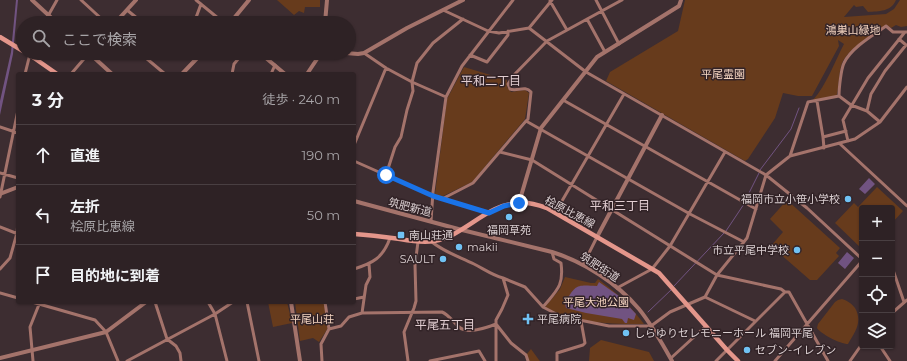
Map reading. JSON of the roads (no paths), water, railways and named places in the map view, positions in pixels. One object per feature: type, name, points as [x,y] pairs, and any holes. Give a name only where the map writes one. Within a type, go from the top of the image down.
[{"type":"main road","points":[[0,37],[16,46]]},
{"type":"main road","points":[[38,60],[54,72]]},
{"type":"main road","name":"桧原比恵線","points":[[356,234],[418,242],[432,242],[448,237],[504,206],[519,203],[533,204],[547,208],[659,274],[738,361]]},
{"type":"street","points":[[32,0],[48,14],[57,0]]},
{"type":"street","points":[[81,0],[98,16]]},
{"type":"street","points":[[122,16],[136,0]]},
{"type":"street","points":[[196,0],[216,16]]},
{"type":"street","points":[[236,16],[249,0]]},
{"type":"street","points":[[326,16],[327,0]]},
{"type":"street","points":[[356,54],[364,53],[407,28],[463,0]]},
{"type":"street","points":[[431,221],[446,97],[462,66],[513,0]]},
{"type":"street","points":[[529,28],[550,0],[567,30]]},
{"type":"street","points":[[596,0],[619,44]]},
{"type":"street","points":[[442,199],[473,183],[528,119],[531,92],[525,88],[511,90],[508,87],[508,84],[514,75],[547,41],[622,0]]},
{"type":"street","points":[[519,203],[541,128],[563,100],[598,57],[680,6],[681,0]]},
{"type":"street","points":[[197,16],[201,4]]},
{"type":"street","points":[[127,10],[134,16]]},
{"type":"street","points":[[443,10],[488,31],[499,33],[529,28],[586,72],[766,175],[807,208],[859,257]]},
{"type":"street","points":[[587,19],[605,52]]},
{"type":"street","points":[[386,175],[395,147],[401,137],[413,91],[412,82],[417,63],[433,43],[463,20]]},
{"type":"street","points":[[838,96],[844,63],[859,46],[886,26],[893,32],[906,32]]},
{"type":"street","points":[[470,55],[486,62],[508,34],[508,31]]},
{"type":"street","points":[[848,141],[843,120],[868,78],[906,32]]},
{"type":"street","points":[[867,111],[871,94],[885,71],[906,45],[899,39]]},
{"type":"street","points":[[364,53],[386,68],[412,82],[446,97]]},
{"type":"street","points":[[25,72],[28,60]]},
{"type":"street","points":[[73,72],[83,60]]},
{"type":"street","points":[[97,60],[110,72]]},
{"type":"street","points":[[148,60],[163,72]]},
{"type":"street","points":[[184,72],[195,60]]},
{"type":"street","points":[[232,72],[234,64],[237,60]]},
{"type":"street","points":[[268,60],[282,72]]},
{"type":"street","points":[[308,72],[316,60]]},
{"type":"street","points":[[272,72],[275,66]]},
{"type":"street","points":[[356,140],[386,68]]},
{"type":"street","points":[[432,242],[438,247],[475,264],[493,275],[525,287],[543,307],[560,316],[608,326],[651,326],[670,312],[705,297],[718,275],[747,238],[766,175],[790,156],[855,139],[880,122],[907,87]]},
{"type":"street","points":[[555,213],[624,94]]},
{"type":"street","points":[[790,156],[808,102],[838,96]]},
{"type":"street","points":[[838,96],[851,106],[867,111],[880,122]]},
{"type":"street","points":[[563,100],[756,209]]},
{"type":"street","points":[[817,101],[824,148]]},
{"type":"street","points":[[583,265],[662,115]]},
{"type":"street","points":[[16,119],[2,173],[0,195],[16,188]]},
{"type":"street","points":[[526,121],[541,128],[690,214],[744,242]]},
{"type":"street","points":[[0,127],[16,133]]},
{"type":"street","points":[[823,137],[846,131]]},
{"type":"street","points":[[839,143],[907,206]]},
{"type":"street","points":[[500,152],[532,160],[718,275],[789,292],[828,361]]},
{"type":"street","name":"筑肥街道","points":[[617,288],[652,269],[670,246],[690,214],[725,152]]},
{"type":"street","points":[[356,162],[433,196],[489,213]]},
{"type":"street","points":[[2,173],[16,177]]},
{"type":"street","name":"筑肥新道","points":[[356,202],[462,230]]},
{"type":"street","points":[[0,227],[16,232]]},
{"type":"street","name":"筑肥街道","points":[[462,230],[552,252],[583,265],[617,288],[638,308],[672,360]]},
{"type":"street","points":[[356,268],[369,264],[380,256],[390,238]]},
{"type":"street","points":[[0,269],[10,258],[16,239]]},
{"type":"street","points":[[408,361],[404,332],[413,312],[416,300],[414,265],[418,242]]},
{"type":"street","points":[[543,307],[558,287],[562,277],[561,262],[554,259],[552,252]]},
{"type":"street","points":[[362,313],[366,285],[370,277],[369,264]]},
{"type":"street","points":[[775,361],[859,264]]},
{"type":"street","points":[[895,274],[906,301],[895,310]]},
{"type":"street","points":[[496,361],[496,320],[508,294],[503,278]]},
{"type":"street","points":[[716,361],[785,292]]},
{"type":"street","points":[[0,293],[16,297]]},
{"type":"street","points":[[356,299],[364,297]]},
{"type":"street","points":[[705,297],[755,321]]},
{"type":"street","points":[[33,361],[30,327],[39,304]]},
{"type":"street","points":[[42,304],[96,320],[106,332],[118,361]]},
{"type":"street","points":[[0,358],[106,332],[143,304]]},
{"type":"street","points":[[156,304],[167,338],[176,346],[180,353],[181,361]]},
{"type":"street","points":[[209,304],[215,314],[226,361]]},
{"type":"street","points":[[127,361],[167,338],[215,314],[230,304]]},
{"type":"street","points":[[247,304],[259,361]]},
{"type":"street","points":[[291,304],[300,361]]},
{"type":"street","points":[[322,361],[321,344],[329,329],[325,304]]},
{"type":"street","points":[[329,329],[341,326],[349,317],[362,313],[442,312],[446,314],[460,329],[464,330],[484,328],[496,324]]},
{"type":"street","points":[[557,361],[557,353],[583,345],[585,343],[581,321]]},
{"type":"street","points":[[496,324],[511,343],[526,355],[528,361]]},
{"type":"street","points":[[672,360],[706,326]]},
{"type":"street","points":[[850,361],[859,348]]},
{"type":"street","points":[[882,349],[890,361]]},
{"type":"street","points":[[429,361],[479,351],[485,361]]},
{"type":"waterway","points":[[760,170],[791,129],[799,108]]},
{"type":"waterway","points":[[745,201],[759,173]]},
{"type":"waterway","points":[[726,231],[744,204]]},
{"type":"waterway","points":[[674,286],[724,233]]},
{"type":"waterway","points":[[648,312],[672,289]]},
{"type":"place","name":"福岡市立小笹小学校","points":[[848,199]]},
{"type":"place","name":"福岡草苑","points":[[509,217]]},
{"type":"place","name":"南山荘通","points":[[401,235]]},
{"type":"place","name":"makii","points":[[459,247]]},
{"type":"place","name":"市立平尾中学校","points":[[797,250]]},
{"type":"place","name":"SAULT","points":[[443,259]]},
{"type":"place","name":"平尾病院","points":[[528,319]]},
{"type":"place","name":"しらゆりセレモニーホール 福岡平尾","points":[[626,333]]},
{"type":"place","name":"セブン-イレブン","points":[[747,350]]},
{"type":"district","name":"平和二丁目","points":[[491,81]]},
{"type":"district","name":"平和三丁目","points":[[620,206]]},
{"type":"district","name":"平尾五丁目","points":[[445,325]]},
{"type":"park label","name":"鴻巣山緑地","points":[[853,30]]},
{"type":"park label","name":"平尾霊園","points":[[723,74]]},
{"type":"park label","name":"平尾大池公園","points":[[596,302]]},
{"type":"park label","name":"平尾山荘","points":[[312,319]]}]
